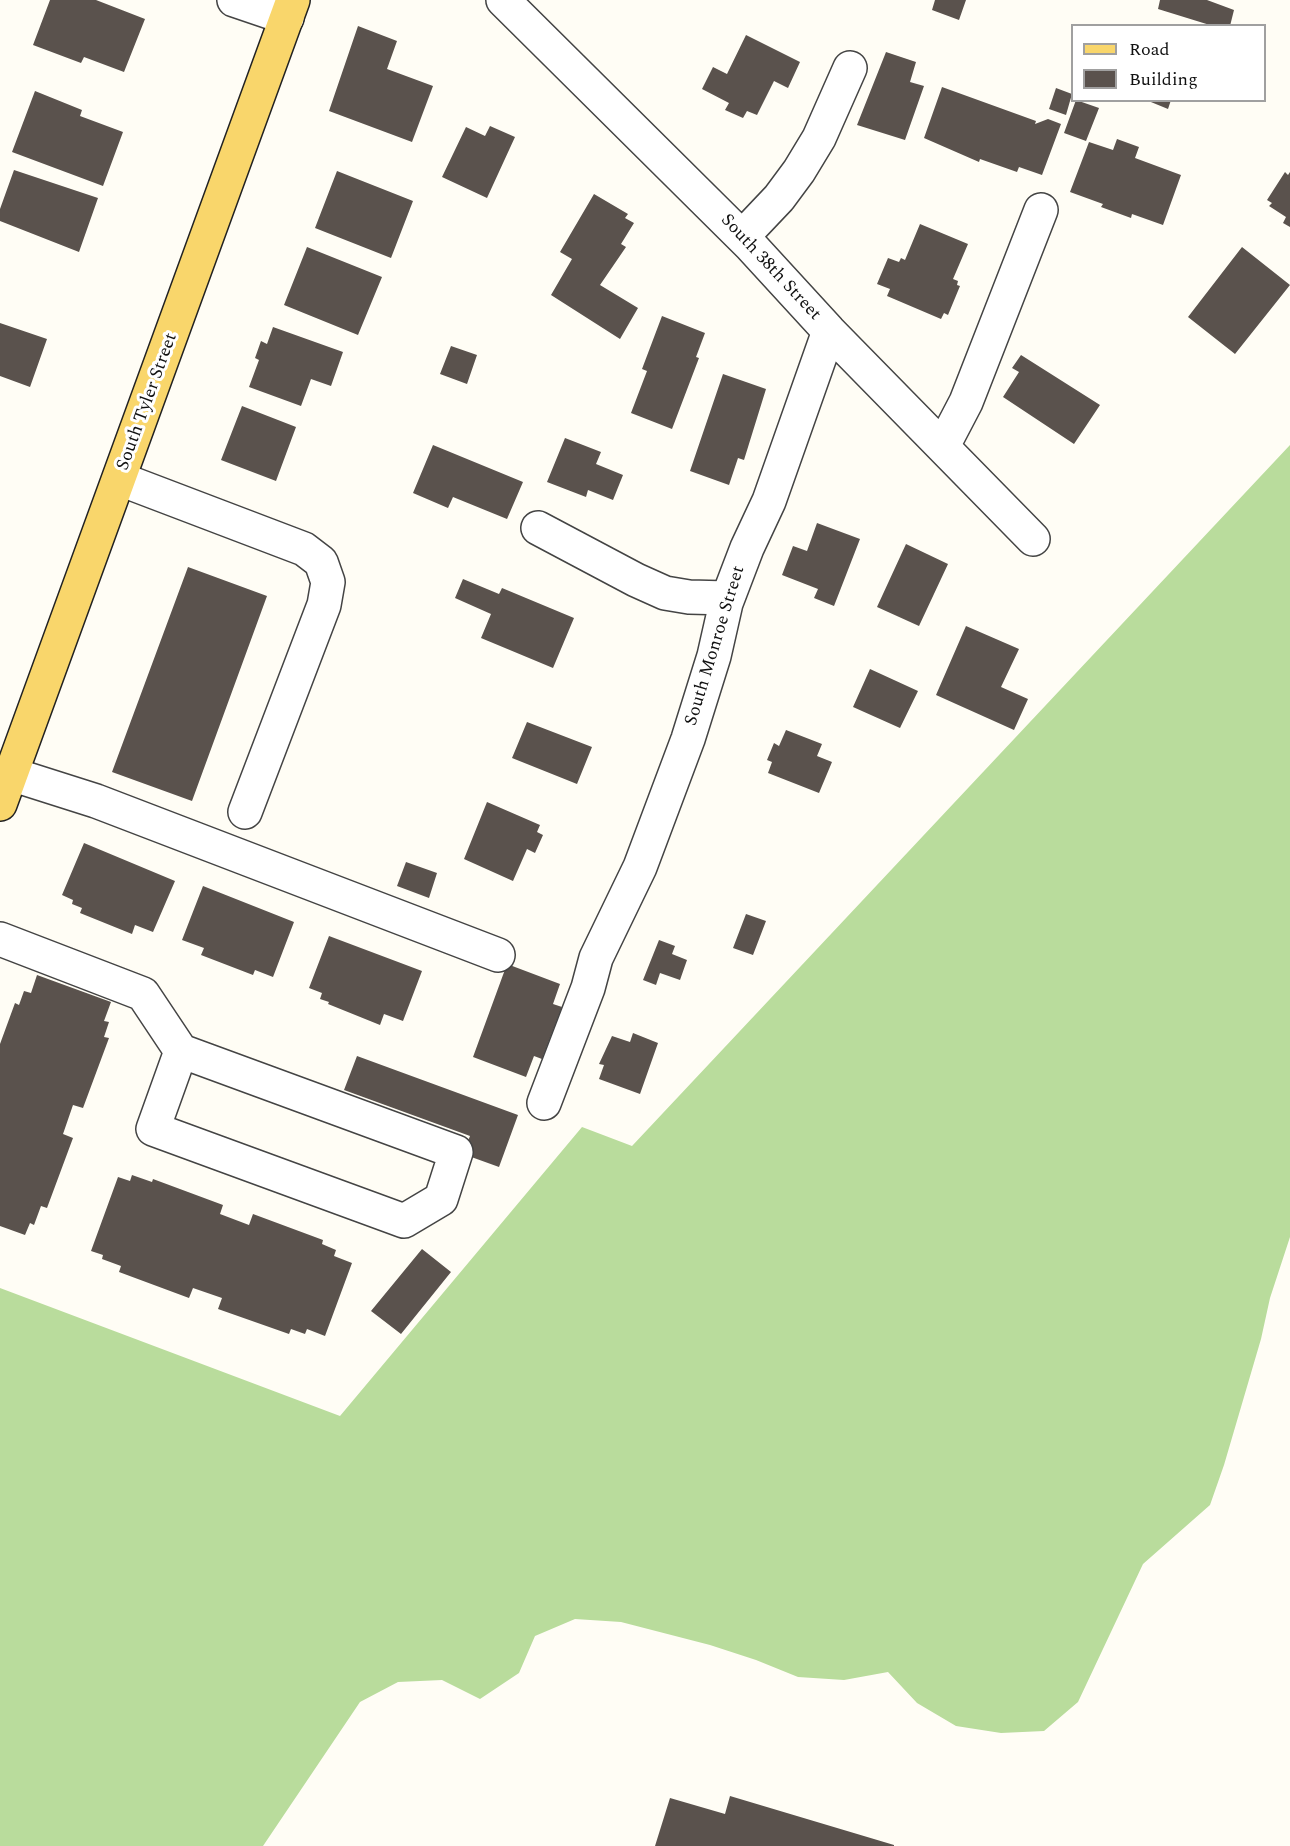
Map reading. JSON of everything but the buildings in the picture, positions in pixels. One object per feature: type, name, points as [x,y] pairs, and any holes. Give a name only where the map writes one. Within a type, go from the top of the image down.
[{"type":"main road","name":"South Tyler Street","points":[[0,804],[290,9]]},
{"type":"street","points":[[234,0],[290,9]]},
{"type":"street","name":"South 38th Street","points":[[503,0],[742,237],[829,331],[1033,539]]},
{"type":"street","points":[[742,237],[780,198],[799,171],[819,138],[850,68]]},
{"type":"street","points":[[943,446],[966,402],[1041,210]]},
{"type":"street","name":"South Monroe Street","points":[[544,1103],[588,988],[596,958],[640,867],[688,739],[728,598],[768,501],[829,331]]},
{"type":"street","points":[[120,479],[304,549],[321,562],[328,582],[324,605],[245,812]]},
{"type":"street","points":[[537,528],[665,593],[689,597],[728,598]]},
{"type":"street","points":[[11,774],[96,801],[498,955]]},
{"type":"street","points":[[0,939],[143,994],[182,1051],[456,1152],[441,1199],[404,1221],[153,1129],[182,1051]]},
{"type":"green space","points":[[1290,445],[1290,1237],[1270,1298],[1261,1339],[1224,1465],[1210,1505],[1143,1564],[1078,1702],[1044,1731],[1001,1733],[956,1726],[917,1703],[888,1672],[844,1680],[798,1677],[710,1645],[621,1622],[575,1619],[535,1636],[519,1673],[480,1699],[442,1680],[398,1682],[360,1702],[263,1846],[0,1846],[0,1288],[340,1416],[582,1127],[632,1146]]}]
